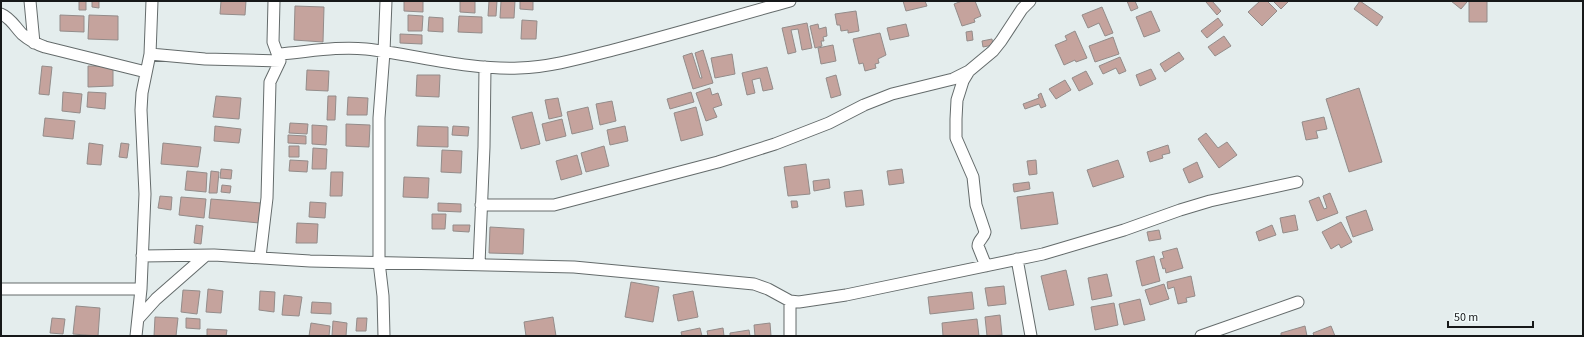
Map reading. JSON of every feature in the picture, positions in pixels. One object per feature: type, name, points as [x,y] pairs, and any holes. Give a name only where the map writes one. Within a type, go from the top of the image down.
[{"type":"street","points":[[30,1],[34,43]]},
{"type":"street","points":[[136,336],[141,289],[145,194],[141,110],[142,94],[150,54],[152,1]]},
{"type":"street","points":[[260,257],[267,198],[270,82],[278,68],[279,58],[273,42],[274,1]]},
{"type":"street","points":[[384,336],[383,296],[379,262],[379,118],[386,1]]},
{"type":"street","points":[[150,54],[205,58],[279,58],[352,48],[448,63],[485,67],[518,68],[546,66],[671,35],[790,1]]},
{"type":"street","points":[[481,205],[554,205],[718,162],[782,142],[829,123],[864,105],[892,94],[953,79],[969,71],[993,51],[1022,9],[1030,1]]},
{"type":"street","points":[[1,14],[10,19],[22,33],[34,43],[45,48],[146,72]]},
{"type":"street","points":[[479,264],[484,147],[485,67]]},
{"type":"street","points":[[969,71],[963,81],[957,100],[956,138],[973,177],[976,205],[985,232],[978,243],[978,246],[986,266]]},
{"type":"street","points":[[142,256],[260,257],[310,261],[479,264],[574,268],[754,284],[768,289],[790,301],[799,302],[846,295],[1043,254],[1124,230],[1210,201],[1297,182]]},
{"type":"street","points":[[138,320],[156,299],[205,256]]},
{"type":"street","points":[[1017,259],[1031,336]]},
{"type":"street","points":[[1,289],[141,289]]},
{"type":"street","points":[[790,301],[790,336]]},
{"type":"street","points":[[1201,336],[1298,302]]},
{"type":"building","points":[[79,1],[86,1],[86,10],[79,10]]},
{"type":"building","points":[[92,1],[99,1],[99,8],[92,7]]},
{"type":"building","points":[[221,1],[246,1],[245,15],[220,14]]},
{"type":"building","points":[[404,1],[423,1],[423,12],[404,11]]},
{"type":"building","points":[[460,1],[475,1],[475,13],[460,12]]},
{"type":"building","points":[[489,1],[497,1],[496,16],[488,16]]},
{"type":"building","points":[[501,1],[515,1],[514,18],[500,18]]},
{"type":"building","points":[[520,1],[533,1],[533,10],[520,9]]},
{"type":"building","points":[[903,1],[925,1],[927,6],[906,11]]},
{"type":"building","points":[[962,1],[975,1],[981,16],[974,19],[975,22],[962,26],[954,4]]},
{"type":"building","points":[[1127,1],[1135,1],[1138,8],[1131,11]]},
{"type":"building","points":[[1212,1],[1221,11],[1217,15],[1206,2]]},
{"type":"building","points":[[1260,1],[1267,1],[1277,11],[1262,26],[1248,12]]},
{"type":"building","points":[[1273,1],[1289,1],[1281,9]]},
{"type":"building","points":[[1360,1],[1383,17],[1377,26],[1354,9]]},
{"type":"building","points":[[1451,1],[1466,1],[1467,2],[1461,9]]},
{"type":"building","points":[[1469,1],[1487,1],[1487,22],[1469,22]]},
{"type":"building","points":[[295,6],[324,7],[323,42],[294,40]]},
{"type":"building","points":[[1102,7],[1113,33],[1105,36],[1099,23],[1088,28],[1082,15]]},
{"type":"building","points":[[856,11],[859,31],[848,33],[848,30],[841,31],[840,25],[837,25],[835,14]]},
{"type":"building","points":[[1151,11],[1160,31],[1144,37],[1136,17]]},
{"type":"building","points":[[60,15],[84,16],[84,32],[60,31]]},
{"type":"building","points":[[89,15],[118,16],[118,40],[88,39]]},
{"type":"building","points":[[408,15],[423,16],[422,31],[408,31]]},
{"type":"building","points":[[459,16],[482,17],[482,33],[458,32]]},
{"type":"building","points":[[429,17],[443,18],[443,32],[428,31]]},
{"type":"building","points":[[1218,18],[1223,25],[1207,38],[1201,31]]},
{"type":"building","points":[[522,20],[537,21],[536,39],[521,39]]},
{"type":"building","points":[[807,23],[812,48],[802,50],[798,29],[791,30],[796,52],[788,54],[782,28]]},
{"type":"building","points":[[818,24],[819,29],[826,27],[827,36],[823,37],[824,41],[821,41],[822,46],[815,48],[810,26]]},
{"type":"building","points":[[906,24],[909,36],[890,40],[887,28]]},
{"type":"building","points":[[972,31],[973,40],[967,41],[966,32]]},
{"type":"building","points":[[1075,31],[1087,58],[1076,62],[1075,60],[1064,65],[1055,45],[1067,40],[1065,36]]},
{"type":"building","points":[[880,33],[886,55],[878,59],[879,63],[875,64],[876,68],[865,71],[863,63],[859,64],[853,39]]},
{"type":"building","points":[[400,34],[422,35],[422,44],[400,43]]},
{"type":"building","points":[[1224,36],[1231,46],[1215,56],[1208,47]]},
{"type":"building","points":[[1113,37],[1119,54],[1095,62],[1089,46]]},
{"type":"building","points":[[992,39],[993,45],[983,47],[982,41]]},
{"type":"building","points":[[833,45],[836,61],[821,64],[818,48]]},
{"type":"building","points":[[703,50],[713,83],[693,89],[683,56],[692,53],[700,78],[702,78],[695,53]]},
{"type":"building","points":[[1179,52],[1184,59],[1165,72],[1160,64]]},
{"type":"building","points":[[732,54],[735,74],[715,78],[711,58]]},
{"type":"building","points":[[1120,57],[1126,71],[1119,74],[1116,68],[1103,74],[1099,66]]},
{"type":"building","points":[[42,66],[52,67],[49,95],[39,94]]},
{"type":"building","points":[[88,66],[113,66],[113,86],[88,87]]},
{"type":"building","points":[[767,67],[773,89],[763,91],[760,78],[752,80],[755,93],[747,95],[742,73]]},
{"type":"building","points":[[1151,69],[1156,79],[1140,86],[1136,75]]},
{"type":"building","points":[[307,70],[329,71],[328,91],[306,90]]},
{"type":"building","points":[[1086,71],[1093,84],[1079,91],[1072,78]]},
{"type":"building","points":[[417,75],[440,75],[439,97],[416,96]]},
{"type":"building","points":[[836,75],[841,95],[831,98],[826,78]]},
{"type":"building","points":[[1065,80],[1071,90],[1056,99],[1049,89]]},
{"type":"building","points":[[710,88],[712,95],[718,93],[722,105],[713,108],[717,117],[706,121],[696,93]]},
{"type":"building","points":[[1359,88],[1382,162],[1349,172],[1326,99]]},
{"type":"building","points":[[63,92],[82,94],[80,113],[62,111]]},
{"type":"building","points":[[88,92],[106,93],[105,109],[87,107]]},
{"type":"building","points":[[691,92],[694,102],[670,109],[667,99]]},
{"type":"building","points":[[1041,93],[1046,106],[1041,108],[1039,104],[1025,109],[1023,104],[1039,98],[1038,95]]},
{"type":"building","points":[[216,96],[241,98],[239,119],[213,117]]},
{"type":"building","points":[[328,96],[336,96],[335,120],[327,120]]},
{"type":"building","points":[[348,97],[368,98],[367,115],[347,115]]},
{"type":"building","points":[[558,98],[562,116],[549,119],[545,100]]},
{"type":"building","points":[[612,101],[616,121],[600,125],[596,104]]},
{"type":"building","points":[[588,107],[593,129],[572,134],[567,112]]},
{"type":"building","points":[[696,107],[703,135],[681,141],[674,113]]},
{"type":"building","points":[[532,112],[540,144],[521,149],[512,117]]},
{"type":"building","points":[[1324,117],[1327,129],[1316,131],[1318,138],[1306,140],[1302,122]]},
{"type":"building","points":[[45,118],[75,121],[73,139],[43,136]]},
{"type":"building","points":[[562,119],[566,136],[546,141],[542,124]]},
{"type":"building","points":[[290,123],[308,124],[307,134],[289,133]]},
{"type":"building","points":[[346,124],[370,125],[369,147],[346,146]]},
{"type":"building","points":[[312,125],[327,126],[326,145],[312,144]]},
{"type":"building","points":[[215,126],[241,129],[239,143],[214,141]]},
{"type":"building","points":[[418,126],[448,127],[448,147],[417,146]]},
{"type":"building","points":[[453,126],[469,127],[468,136],[452,135]]},
{"type":"building","points":[[625,126],[628,141],[610,145],[607,130]]},
{"type":"building","points":[[1206,133],[1218,148],[1227,142],[1237,155],[1219,168],[1198,139]]},
{"type":"building","points":[[288,135],[306,136],[306,144],[288,143]]},
{"type":"building","points":[[89,143],[103,145],[101,165],[87,164]]},
{"type":"building","points":[[121,143],[129,144],[127,158],[119,157]]},
{"type":"building","points":[[163,143],[201,147],[198,167],[161,164]]},
{"type":"building","points":[[1168,145],[1170,153],[1162,155],[1163,158],[1150,162],[1147,152]]},
{"type":"building","points":[[289,146],[299,146],[299,157],[289,157]]},
{"type":"building","points":[[604,146],[609,166],[586,172],[581,153]]},
{"type":"building","points":[[313,148],[327,149],[326,169],[312,169]]},
{"type":"building","points":[[442,150],[462,151],[461,173],[441,172]]},
{"type":"building","points":[[577,155],[582,174],[561,180],[556,161]]},
{"type":"building","points":[[290,160],[308,161],[307,172],[289,171]]},
{"type":"building","points":[[1036,160],[1037,174],[1029,175],[1027,161]]},
{"type":"building","points":[[1118,160],[1124,177],[1093,187],[1087,170]]},
{"type":"building","points":[[1197,162],[1203,177],[1189,183],[1183,169]]},
{"type":"building","points":[[806,164],[810,194],[788,196],[784,167]]},
{"type":"building","points":[[221,169],[232,170],[231,179],[220,178]]},
{"type":"building","points":[[902,169],[904,183],[889,185],[887,171]]},
{"type":"building","points":[[187,171],[207,173],[206,192],[185,190]]},
{"type":"building","points":[[211,171],[219,172],[217,193],[209,193]]},
{"type":"building","points":[[331,172],[343,172],[342,196],[330,196]]},
{"type":"building","points":[[404,177],[429,178],[428,198],[403,197]]},
{"type":"building","points":[[829,179],[830,188],[814,191],[813,181]]},
{"type":"building","points":[[1029,182],[1030,189],[1014,192],[1013,184]]},
{"type":"building","points":[[222,185],[231,186],[230,193],[221,192]]},
{"type":"building","points":[[862,190],[864,205],[846,207],[844,192]]},
{"type":"building","points":[[1053,192],[1058,224],[1021,229],[1017,197]]},
{"type":"building","points":[[1330,193],[1338,213],[1317,221],[1309,201],[1319,197],[1324,209],[1327,208],[1323,196]]},
{"type":"building","points":[[160,196],[172,197],[171,210],[158,208]]},
{"type":"building","points":[[181,197],[206,199],[204,218],[179,215]]},
{"type":"building","points":[[211,199],[261,203],[259,223],[209,218]]},
{"type":"building","points":[[791,201],[797,201],[798,207],[792,208]]},
{"type":"building","points":[[310,202],[326,203],[325,218],[309,217]]},
{"type":"building","points":[[438,203],[461,204],[461,212],[438,211]]},
{"type":"building","points":[[1366,210],[1373,230],[1353,237],[1346,217]]},
{"type":"building","points":[[432,214],[446,214],[445,229],[432,229]]},
{"type":"building","points":[[1295,215],[1298,230],[1283,233],[1280,218]]},
{"type":"building","points":[[1341,222],[1352,242],[1341,248],[1339,244],[1331,249],[1322,232]]},
{"type":"building","points":[[297,223],[318,224],[317,243],[296,243]]},
{"type":"building","points":[[196,225],[203,226],[201,244],[194,243]]},
{"type":"building","points":[[453,225],[470,225],[469,232],[453,231]]},
{"type":"building","points":[[1272,225],[1276,235],[1259,241],[1256,232]]},
{"type":"building","points":[[490,227],[524,229],[523,254],[489,253]]},
{"type":"building","points":[[1159,230],[1161,239],[1149,241],[1147,232]]},
{"type":"building","points":[[1177,248],[1183,268],[1166,273],[1160,259],[1164,258],[1162,252]]},
{"type":"building","points":[[1154,256],[1160,281],[1142,286],[1136,261]]},
{"type":"building","points":[[1066,270],[1074,305],[1049,310],[1041,276]]},
{"type":"building","points":[[1107,274],[1112,296],[1092,300],[1088,278]]},
{"type":"building","points":[[1191,276],[1195,296],[1186,298],[1187,302],[1178,304],[1174,287],[1168,289],[1167,282]]},
{"type":"building","points":[[631,282],[659,287],[653,322],[625,317]]},
{"type":"building","points":[[1164,284],[1169,299],[1150,305],[1145,290]]},
{"type":"building","points":[[1004,286],[1006,304],[988,306],[985,288]]},
{"type":"building","points":[[208,289],[223,291],[221,313],[206,312]]},
{"type":"building","points":[[183,290],[200,291],[197,314],[181,312]]},
{"type":"building","points":[[260,291],[275,292],[274,312],[259,310]]},
{"type":"building","points":[[693,291],[698,317],[678,321],[673,295]]},
{"type":"building","points":[[972,292],[974,309],[930,314],[928,297]]},
{"type":"building","points":[[284,295],[302,297],[299,316],[282,315]]},
{"type":"building","points":[[1140,299],[1145,320],[1124,325],[1119,304]]},
{"type":"building","points":[[312,302],[331,303],[331,314],[311,313]]},
{"type":"building","points":[[1114,303],[1118,325],[1095,330],[1091,307]]},
{"type":"building","points":[[76,306],[100,308],[98,336],[73,334]]},
{"type":"building","points":[[1000,315],[1002,335],[987,336],[985,317]]},
{"type":"building","points":[[155,317],[178,318],[176,336],[154,336]]},
{"type":"building","points":[[553,317],[556,336],[526,336],[524,322]]},
{"type":"building","points":[[52,318],[65,319],[63,334],[50,333]]},
{"type":"building","points":[[186,318],[200,319],[200,329],[186,328]]},
{"type":"building","points":[[357,318],[367,318],[366,331],[356,331]]},
{"type":"building","points":[[977,319],[979,336],[943,336],[942,323]]},
{"type":"building","points":[[333,321],[347,323],[346,336],[332,336]]},
{"type":"building","points":[[311,323],[330,326],[329,336],[309,336]]},
{"type":"building","points":[[770,323],[771,336],[755,336],[754,325]]},
{"type":"building","points":[[1305,326],[1307,336],[1281,336],[1281,333]]},
{"type":"building","points":[[1331,326],[1335,336],[1314,336],[1313,333]]},
{"type":"building","points":[[700,328],[702,336],[682,336],[681,332]]},
{"type":"building","points":[[723,328],[724,336],[708,336],[707,331]]},
{"type":"building","points":[[207,329],[227,330],[226,336],[207,336]]},
{"type":"building","points":[[749,330],[750,336],[730,336],[730,333]]}]
